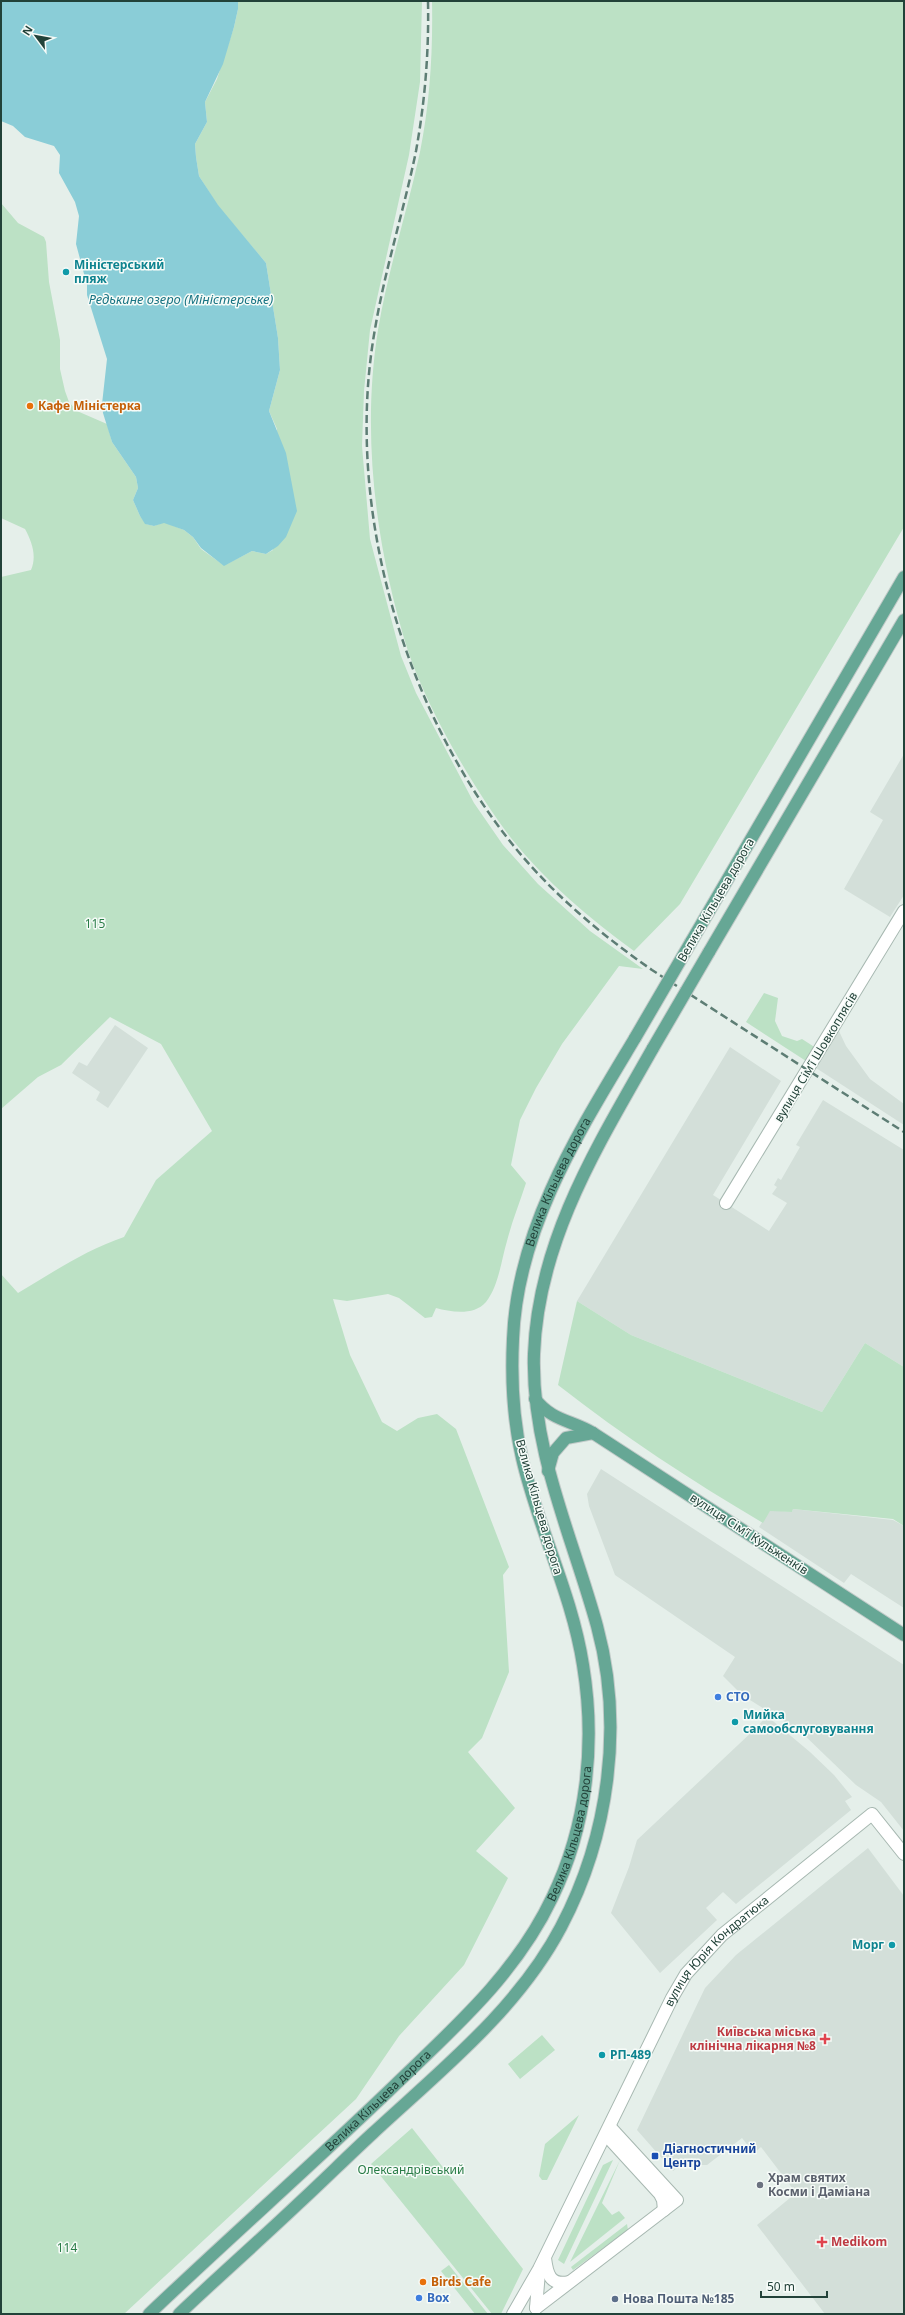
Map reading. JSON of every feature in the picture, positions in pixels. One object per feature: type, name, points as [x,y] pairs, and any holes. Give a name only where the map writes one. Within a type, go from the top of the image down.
[{"type":"main road","name":"Велика Кільцева дорога","points":[[149,2314],[356,2123],[473,2010],[499,1982],[532,1935],[553,1897],[566,1866],[576,1835],[588,1775],[588,1704],[583,1662],[573,1621],[522,1460],[514,1410],[513,1339],[520,1287],[537,1224],[570,1151],[904,577]]},
{"type":"main road","name":"Велика Кільцева дорога","points":[[179,2314],[296,2206],[485,2027],[525,1982],[560,1930],[574,1902],[596,1836],[606,1795],[610,1756],[609,1702],[598,1629],[548,1472],[538,1423],[535,1399],[534,1367],[536,1322],[540,1295],[555,1239],[584,1173],[653,1048],[904,620]]},
{"type":"main road","name":"вулиця Сімʼї Кульженків","points":[[535,1399],[550,1414],[583,1427],[593,1433],[904,1635]]},
{"type":"main road","points":[[548,1472],[553,1453],[566,1438],[593,1433]]},
{"type":"street","name":"вулиця Сімʼї Шовкоплясів","points":[[726,1203],[904,911]]},
{"type":"street","name":"вулиця Юрія Кондратюка","points":[[515,2311],[539,2269],[672,1998],[686,1974],[722,1935],[872,1814],[904,1854]]},
{"type":"street","points":[[515,2311],[525,2304],[538,2311],[569,2282],[677,2200],[608,2131]]},
{"type":"street","points":[[608,2131],[660,2194],[664,2200],[664,2210]]},
{"type":"street","points":[[545,2257],[546,2272],[550,2279],[555,2283],[561,2284],[569,2282]]},
{"type":"street","name":"вулиця Юрія Кондратюка","points":[[538,2311],[539,2269]]},
{"type":"shaded area","points":[[904,754],[904,895],[890,917],[844,889],[883,820],[870,812]]},
{"type":"shaded area","points":[[115,1025],[148,1048],[108,1108],[96,1100],[100,1092],[72,1073],[79,1062],[87,1066]]},
{"type":"shaded area","points":[[838,1029],[846,1046],[870,1079],[904,1104],[904,1125],[816,1068]]},
{"type":"shaded area","points":[[730,1047],[781,1081],[713,1195],[769,1231],[787,1203],[772,1194],[777,1187],[774,1185],[778,1178],[781,1180],[800,1147],[796,1145],[823,1100],[904,1150],[904,1367],[865,1343],[822,1412],[631,1335],[577,1301]]},
{"type":"shaded area","points":[[601,1469],[904,1665],[904,1831],[881,1802],[856,1785],[800,1731],[742,1695],[723,1676],[735,1657],[615,1575],[589,1506],[587,1494]]},
{"type":"shaded area","points":[[793,1509],[893,1520],[904,1526],[904,1608],[851,1574],[844,1583],[759,1527],[770,1510],[792,1512]]},
{"type":"shaded area","points":[[767,1716],[810,1752],[834,1775],[852,1797],[845,1801],[851,1810],[736,1904],[723,1892],[706,1908],[717,1920],[660,1973],[611,1913],[629,1867],[637,1840]]},
{"type":"shaded area","name":"Київська міська клінічна лікарня №8","points":[[868,1848],[904,1896],[904,2314],[825,2314],[757,2225],[796,2193],[761,2147],[754,2153],[742,2138],[707,2165],[698,2165],[692,2158],[673,2171],[637,2130],[705,1988],[736,1955]]},
{"type":"green space","points":[[238,1],[422,1],[420,82],[409,155],[370,330],[364,391],[362,446],[370,539],[401,656],[416,693],[474,803],[503,845],[538,884],[590,931],[643,969],[619,966],[562,1044],[536,1088],[520,1120],[511,1165],[526,1183],[509,1234],[497,1281],[486,1302],[475,1309],[462,1312],[436,1308],[432,1317],[425,1318],[399,1298],[388,1294],[347,1301],[333,1299],[350,1355],[382,1422],[397,1431],[418,1418],[437,1414],[456,1429],[509,1567],[503,1575],[509,1672],[482,1738],[468,1752],[515,1808],[476,1851],[508,1878],[464,1965],[399,2036],[356,2099],[124,2314],[1,2314],[1,1274],[18,1293],[57,1269],[96,1248],[124,1237],[156,1180],[212,1131],[161,1044],[110,1017],[61,1065],[38,1077],[1,1109],[1,577],[31,570],[34,554],[32,544],[25,529],[1,518],[1,203],[18,223],[44,237],[46,242],[49,282],[60,340],[60,369],[65,391],[69,402],[77,411],[107,424],[112,442],[136,477],[138,488],[133,500],[140,516],[146,524],[154,526],[164,522],[184,530],[193,537],[201,549],[222,564],[227,564],[252,551],[266,554],[273,550],[277,429],[269,411],[280,370],[278,338],[266,263],[218,206],[199,176],[195,144],[207,122],[205,102],[217,79],[234,27],[238,9]]},
{"type":"green space","points":[[432,1],[902,1],[904,4],[904,527],[680,904],[634,951],[585,913],[554,885],[511,838],[496,818],[453,748],[427,698],[408,651],[387,573],[380,533],[372,451],[371,411],[373,370],[382,308],[420,152],[430,77]]},
{"type":"green space","points":[[764,993],[778,998],[775,1021],[782,1036],[797,1041],[802,1039],[816,1048],[806,1061],[746,1022]]},
{"type":"green space","points":[[577,1301],[631,1335],[822,1412],[865,1343],[904,1367],[904,1526],[893,1519],[793,1509],[792,1512],[770,1511],[763,1523],[710,1491],[633,1440],[558,1385]]},
{"type":"green space","points":[[542,2035],[555,2050],[520,2079],[508,2064]]},
{"type":"green space","points":[[579,2115],[547,2180],[542,2180],[539,2176],[545,2144]]},
{"type":"green space","name":"Олександрівський","points":[[412,2128],[523,2269],[501,2314],[492,2314],[371,2164]]},
{"type":"green space","points":[[613,2160],[564,2264],[558,2260],[603,2165]]},
{"type":"green space","points":[[620,2160],[602,2203],[612,2215],[619,2211],[625,2218],[570,2262]]},
{"type":"green space","points":[[627,2224],[628,2230],[573,2270],[571,2267]]},
{"type":"green space","points":[[449,2265],[488,2314],[475,2314],[441,2271]]},
{"type":"water","name":"Редькине озеро (Міністерське)","points":[[1,1],[238,1],[238,9],[234,27],[223,64],[205,102],[207,122],[195,144],[199,176],[218,205],[266,263],[278,338],[280,370],[269,411],[286,453],[297,511],[286,537],[278,546],[266,554],[252,551],[224,566],[201,548],[193,537],[184,530],[164,523],[154,526],[145,524],[140,516],[133,500],[138,488],[136,477],[112,442],[103,413],[102,404],[107,359],[87,295],[87,285],[76,244],[79,216],[75,202],[59,173],[60,155],[54,146],[25,137],[13,126],[1,121]]},
{"type":"railway","points":[[428,1],[427,58],[419,132],[411,173],[379,307],[367,395],[368,463],[375,531],[390,598],[411,664],[438,727],[471,786],[509,840],[540,876],[558,894],[613,942],[652,970],[904,1132]]},
{"type":"place","name":"Міністерський пляж","points":[[66,272]]},
{"type":"place","name":"Кафе Міністерка","points":[[30,406]]},
{"type":"place","name":"СТО","points":[[718,1697]]},
{"type":"place","name":"Мийка самообслуговування","points":[[735,1722]]},
{"type":"place","name":"Морг","points":[[892,1945]]},
{"type":"place","name":"Київська міська клінічна лікарня №8","points":[[825,2039]]},
{"type":"place","name":"РП-489","points":[[602,2055]]},
{"type":"place","name":"Діагностичний Центр","points":[[655,2156]]},
{"type":"place","name":"Храм святих Косми і Даміана","points":[[760,2185]]},
{"type":"place","name":"Medikom","points":[[822,2242]]},
{"type":"place","name":"Birds Cafe","points":[[423,2282]]},
{"type":"place","name":"Box","points":[[419,2298]]},
{"type":"place","name":"Нова Пошта №185","points":[[615,2299]]},
{"type":"park label","name":"115","points":[[95,924]]},
{"type":"park label","name":"114","points":[[67,2248]]}]
